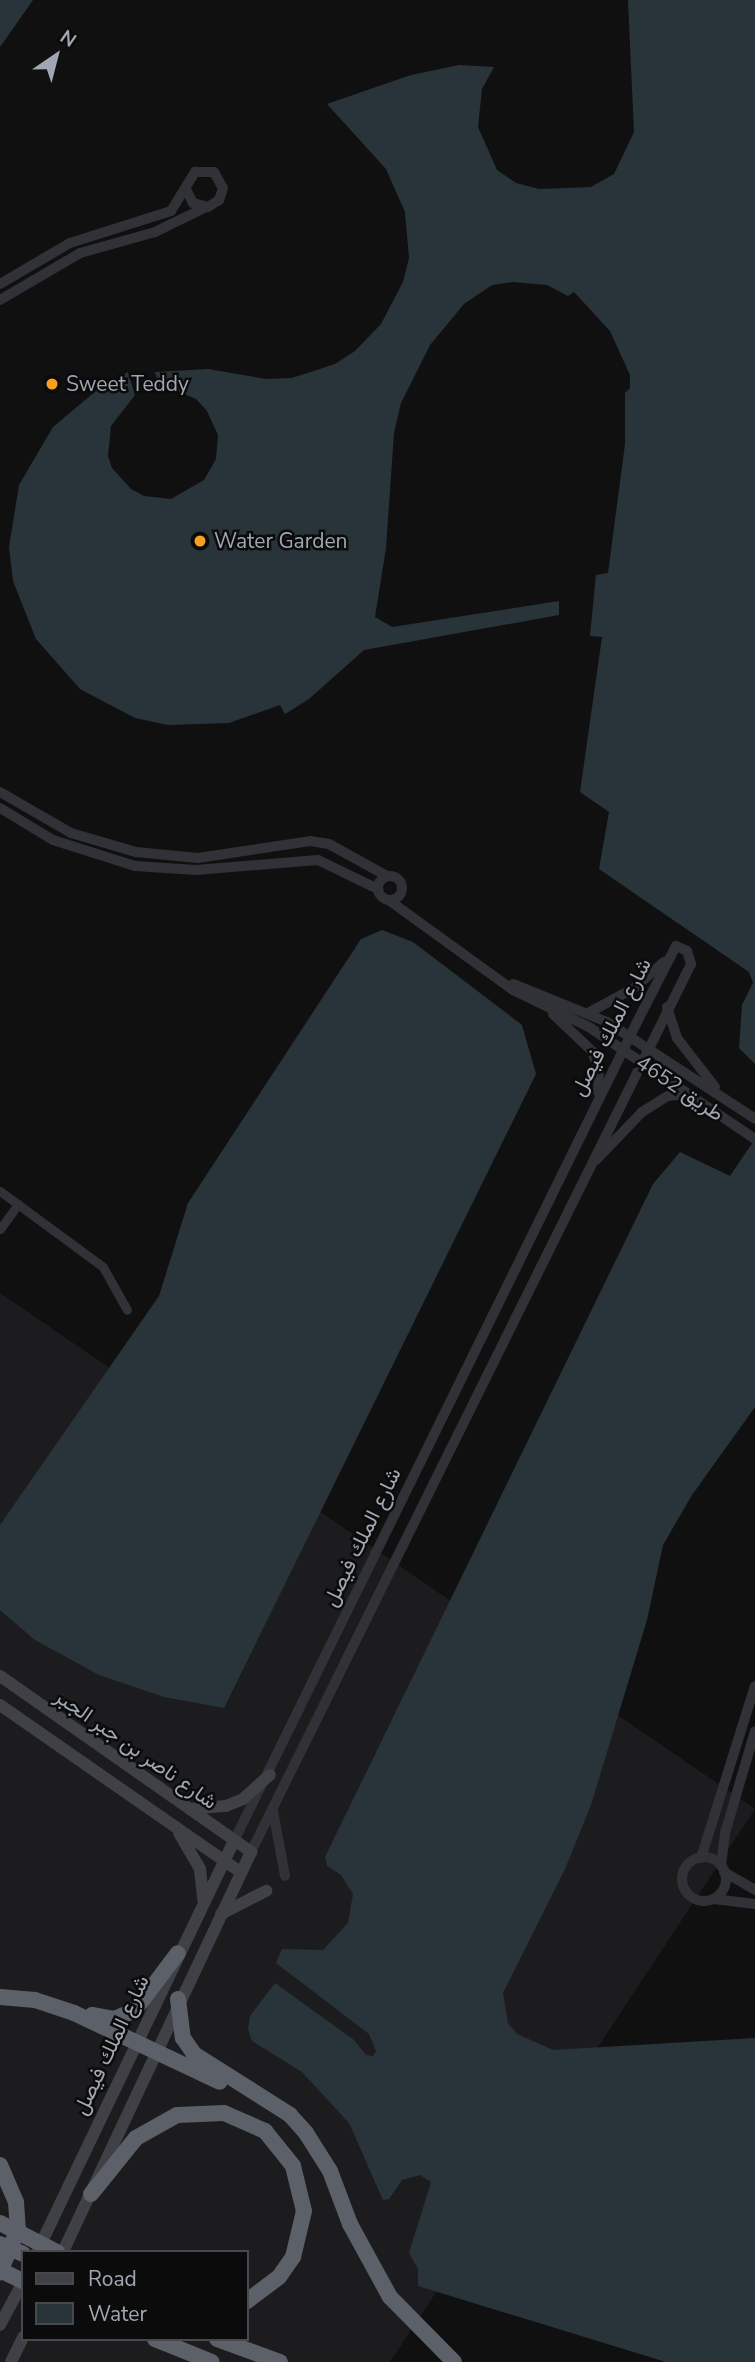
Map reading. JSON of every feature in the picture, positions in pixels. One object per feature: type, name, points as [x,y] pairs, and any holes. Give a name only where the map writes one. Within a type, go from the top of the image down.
[{"type":"highway","points":[[0,1997],[60,2007],[106,2019],[128,2014],[141,2005],[178,1954]]},
{"type":"highway","points":[[178,2000],[183,2038],[194,2054],[290,2115],[306,2133],[330,2171],[350,2224],[390,2297],[454,2362]]},
{"type":"highway","points":[[60,2007],[153,2054],[268,2102]]},
{"type":"highway","points":[[91,2194],[136,2138],[177,2115],[224,2113],[265,2131],[293,2166],[304,2211],[293,2257],[279,2277],[248,2300]]},
{"type":"highway","points":[[0,2165],[16,2202],[18,2229],[0,2271],[21,2280]]},
{"type":"highway","points":[[0,2223],[53,2250]]},
{"type":"highway","points":[[0,2244],[21,2253]]},
{"type":"highway","points":[[160,2341],[212,2362]]},
{"type":"highway","points":[[222,2341],[280,2362]]},
{"type":"main road","name":"شارع ناصر بن جبر الجبر","points":[[0,1676],[251,1852]]},
{"type":"main road","name":"شارع ناصر بن جبر الجبر","points":[[0,1705],[240,1872]]},
{"type":"main road","points":[[190,1810],[226,1806],[243,1799],[270,1775]]},
{"type":"main road","points":[[173,1824],[200,1868],[202,1903]]},
{"type":"main road","name":"شارع الملك فيصل","points":[[38,2250],[234,1841]]},
{"type":"main road","name":"شارع الملك فيصل","points":[[64,2250],[178,2000],[251,1852]]},
{"type":"main road","points":[[218,1917],[266,1891]]},
{"type":"main road","points":[[0,2337],[21,2285]]},
{"type":"main road","points":[[0,2325],[10,2310]]},
{"type":"main road","points":[[11,2362],[21,2341]]},
{"type":"street","points":[[0,284],[70,243],[157,218],[171,211],[186,189],[190,176],[201,169],[219,176],[222,195],[208,207],[155,232],[80,253],[0,300]]},
{"type":"street","points":[[186,189],[193,202],[208,207]]},
{"type":"street","points":[[0,792],[71,833],[136,852],[198,858],[310,841],[329,844],[387,876],[400,880],[401,894],[415,915]]},
{"type":"street","points":[[0,808],[53,840],[135,866],[196,870],[318,860],[378,890],[390,901],[415,915]]},
{"type":"street","points":[[378,890],[387,876]]},
{"type":"street","points":[[390,901],[401,894]]},
{"type":"street","name":"طريق 4652","points":[[415,915],[495,976],[540,1004],[589,1027],[755,1139]]},
{"type":"street","name":"شارع الملك فيصل","points":[[234,1841],[270,1775],[592,1111],[676,946],[692,959],[251,1852]]},
{"type":"street","points":[[590,1012],[634,988],[671,955]]},
{"type":"street","name":"طريق 4652","points":[[495,976],[590,1012],[755,1119]]},
{"type":"street","points":[[540,1004],[592,1051],[600,1084],[592,1111]]},
{"type":"street","points":[[667,1007],[677,1038],[721,1095]]},
{"type":"street","points":[[587,1171],[642,1112],[668,1096],[690,1095]]},
{"type":"street","points":[[0,1191],[103,1267],[127,1310]]},
{"type":"street","points":[[0,1229],[18,1203]]},
{"type":"street","points":[[755,1686],[701,1858],[687,1866],[682,1884],[691,1897],[755,1904]]},
{"type":"street","points":[[714,1899],[724,1887],[725,1833],[755,1731]]},
{"type":"street","points":[[273,1811],[285,1876]]},
{"type":"street","points":[[701,1858],[755,1890]]},
{"type":"shaded area","points":[[0,1293],[755,1809],[390,2362],[0,2362]]},
{"type":"water","points":[[0,0],[33,0],[0,47]]},
{"type":"water","points":[[628,0],[755,0],[755,1064],[739,1048],[742,1005],[753,983],[749,972],[599,869],[609,812],[580,792],[602,637],[590,636],[596,575],[608,573],[625,444],[625,393],[630,388],[630,375],[610,331],[574,292],[568,296],[547,285],[513,282],[492,285],[464,304],[430,345],[401,403],[394,433],[386,548],[375,617],[392,627],[559,601],[559,615],[364,650],[309,699],[285,714],[280,705],[229,723],[168,725],[135,718],[80,689],[36,639],[13,581],[9,547],[19,485],[53,427],[103,385],[128,372],[135,395],[111,426],[108,456],[112,468],[131,489],[144,496],[171,499],[204,480],[216,459],[218,435],[207,411],[196,399],[173,389],[160,389],[155,372],[208,369],[266,379],[292,378],[335,364],[355,351],[381,324],[403,282],[409,258],[405,212],[386,169],[327,104],[411,75],[459,65],[494,67],[482,89],[478,127],[497,170],[516,183],[539,189],[591,187],[614,174],[634,132]]},
{"type":"water","points":[[382,930],[413,942],[522,1025],[536,1074],[224,1708],[164,1697],[99,1675],[35,1640],[0,1610],[0,1525],[159,1296],[188,1203],[361,939]]},
{"type":"water","points":[[755,1139],[755,1407],[692,1495],[663,1545],[647,1620],[591,1805],[565,1869],[503,1993],[508,2023],[517,2034],[553,2050],[755,2038],[755,2362],[666,2362],[418,2286],[418,2269],[409,2253],[431,2182],[420,2175],[402,2180],[389,2199],[383,2200],[349,2123],[302,2072],[252,2041],[248,2029],[250,2016],[275,1983],[354,2040],[366,2055],[373,2056],[376,2051],[369,2034],[276,1963],[282,1949],[323,1950],[348,1923],[353,1894],[341,1875],[327,1866],[325,1857],[653,1184],[680,1152],[730,1176]]},
{"type":"place","name":"Sweet Teddy","points":[[52,384]]},
{"type":"place","name":"Water Garden","points":[[200,541]]}]
